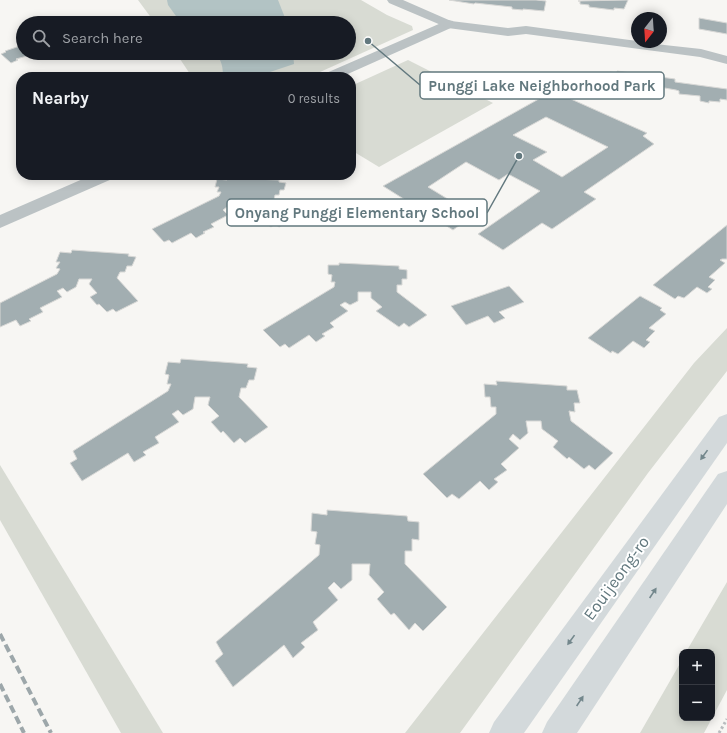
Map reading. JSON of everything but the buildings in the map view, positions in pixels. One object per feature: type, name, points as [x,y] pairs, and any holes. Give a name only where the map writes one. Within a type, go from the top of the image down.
[{"type":"main road","name":"Eouijeong-ro","points":[[505,733],[727,424]]},
{"type":"main road","points":[[558,733],[727,482]]},
{"type":"street","points":[[393,0],[448,24],[508,32],[521,37],[694,60],[702,61],[723,59]]},
{"type":"street","points":[[340,72],[448,24]]},
{"type":"street","points":[[0,222],[95,180]]},
{"type":"path","points":[[719,733],[727,719]]},
{"type":"shaded area","points":[[138,0],[361,0],[387,15],[412,26],[413,30],[356,56],[356,16],[150,16]]},
{"type":"shaded area","points":[[167,0],[278,0],[284,16],[176,16],[168,5]]},
{"type":"shaded area","points":[[181,60],[347,60],[320,72],[189,72]]},
{"type":"shaded area","points":[[220,60],[294,60],[294,64],[270,72],[223,72]]},
{"type":"shaded area","points":[[408,60],[493,103],[379,167],[356,153],[356,84]]},
{"type":"shaded area","points":[[727,328],[727,371],[648,473],[460,733],[405,733],[694,363]]},
{"type":"shaded area","points":[[0,465],[163,733],[121,733],[0,520]]},
{"type":"shaded area","points":[[727,582],[727,690],[715,712],[715,649],[688,649]]},
{"type":"shaded area","points":[[679,665],[679,721],[710,721],[704,733],[640,733]]},
{"type":"railway","points":[[0,634],[51,733]]},
{"type":"railway","points":[[0,684],[24,733]]},
{"type":"place","name":"Punggi Lake Neighborhood Park","points":[[368,41]]},
{"type":"place","name":"Onyang Punggi Elementary School","points":[[519,156]]}]
